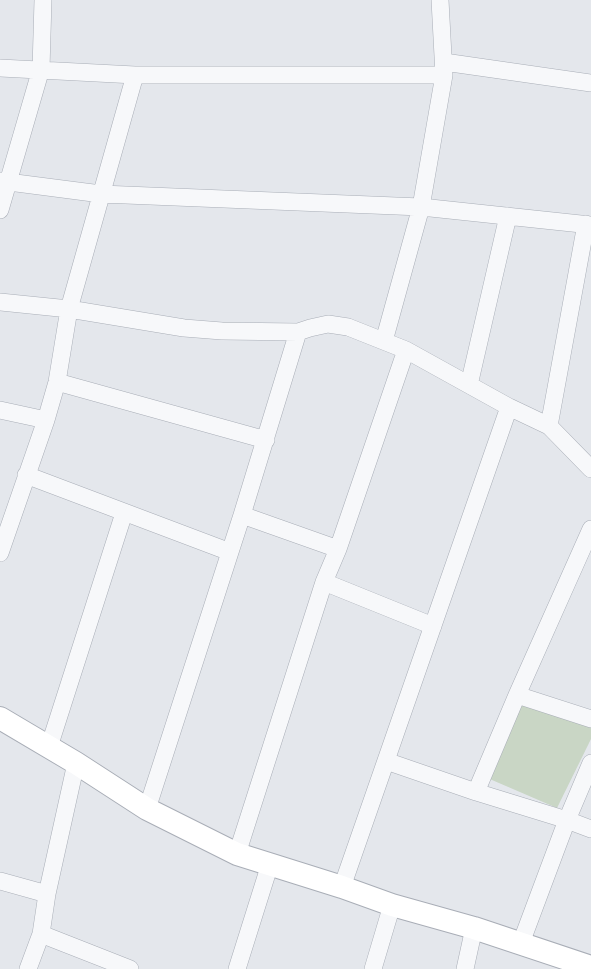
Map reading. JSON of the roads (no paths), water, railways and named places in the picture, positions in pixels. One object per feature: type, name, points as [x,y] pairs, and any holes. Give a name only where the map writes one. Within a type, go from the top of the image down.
[{"type":"street","points":[[0,210],[4,181],[41,69],[43,0]]},
{"type":"street","points":[[384,341],[421,207],[444,68],[440,0]]},
{"type":"street","points":[[0,68],[135,75],[444,68],[591,83]]},
{"type":"street","points":[[0,553],[4,531],[46,420],[57,382],[69,308],[135,75]]},
{"type":"street","points":[[4,181],[101,194],[421,207],[589,224],[549,426]]},
{"type":"street","points":[[468,385],[508,216]]},
{"type":"street","points":[[0,302],[69,308],[184,328],[222,331],[298,332],[328,324],[348,327],[406,350],[509,407],[549,426],[591,469]]},
{"type":"street","points":[[147,809],[266,440],[298,332]]},
{"type":"street","points":[[237,854],[324,582],[338,549],[406,350]]},
{"type":"street","points":[[57,382],[266,440]]},
{"type":"street","points":[[342,887],[509,407]]},
{"type":"street","points":[[0,410],[46,420]]},
{"type":"street","points":[[26,475],[230,552]]},
{"type":"street","points":[[49,747],[124,512]]},
{"type":"street","points":[[242,515],[338,549]]},
{"type":"street","points":[[476,792],[517,695],[591,529]]},
{"type":"street","points":[[324,582],[433,626]]},
{"type":"street","points":[[517,695],[591,719]]},
{"type":"street","points":[[0,718],[76,762],[147,809],[237,854],[342,887],[392,905],[474,928],[591,967]]},
{"type":"street","points":[[386,760],[476,792],[567,820],[591,829]]},
{"type":"street","points":[[28,969],[42,934],[47,894],[76,762]]},
{"type":"street","points":[[521,944],[567,820],[591,763]]},
{"type":"street","points":[[237,969],[270,864]]},
{"type":"street","points":[[0,881],[47,894]]},
{"type":"street","points":[[373,969],[392,905]]},
{"type":"street","points":[[465,969],[474,928]]},
{"type":"street","points":[[42,934],[130,969]]}]
